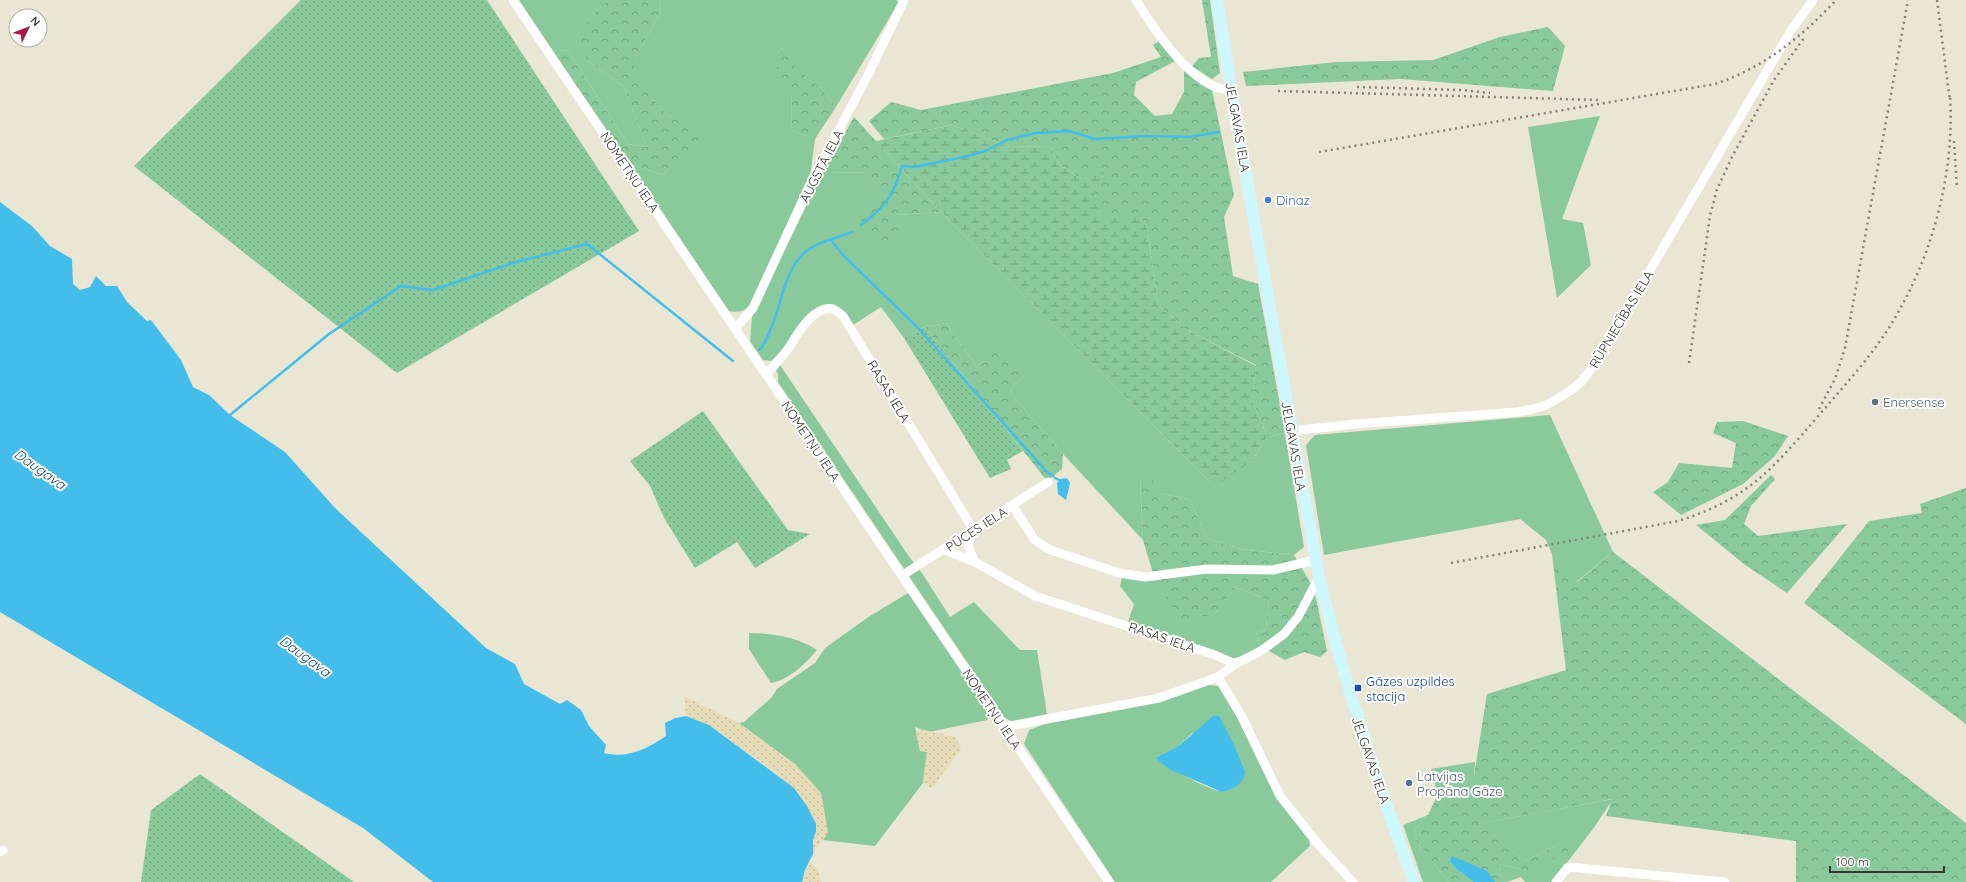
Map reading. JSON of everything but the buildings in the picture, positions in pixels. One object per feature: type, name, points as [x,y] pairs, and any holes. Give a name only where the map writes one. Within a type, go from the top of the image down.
[{"type":"street","name":"NOMETŅU IELA","points":[[513,0],[903,575],[1109,882]]},
{"type":"street","name":"AUGSTĀ IELA","points":[[735,329],[753,308],[813,178],[868,75],[904,0]]},
{"type":"street","points":[[1136,0],[1160,35],[1188,67],[1202,79],[1219,89],[1231,88]]},
{"type":"street","name":"JELGAVAS IELA","points":[[1217,0],[1291,431],[1318,577],[1336,647],[1358,720],[1414,882]]},
{"type":"street","name":"RŪPNIECĪBAS IELA","points":[[1291,431],[1356,424],[1518,412],[1546,405],[1576,387],[1595,364],[1777,54],[1792,29],[1813,0]]},
{"type":"street","name":"RASAS IELA","points":[[766,375],[790,346],[799,330],[813,316],[824,309],[833,309],[843,316],[973,529]]},
{"type":"street","name":"PŪCES IELA","points":[[903,575],[945,550],[973,529],[1013,506],[1048,482]]},
{"type":"street","points":[[1013,506],[1034,539],[1048,549],[1119,573],[1145,577],[1207,569],[1273,570],[1315,560]]},
{"type":"street","points":[[973,529],[968,546],[975,562]]},
{"type":"street","name":"RASAS IELA","points":[[945,550],[975,562],[1035,596],[1215,655],[1235,664]]},
{"type":"street","points":[[1005,727],[1159,698],[1218,677],[1235,664],[1261,650],[1284,634],[1298,616],[1318,577]]},
{"type":"street","points":[[1218,677],[1242,717],[1280,796],[1318,844],[1353,882]]},
{"type":"street","points":[[1556,882],[1568,867],[1725,882]]},
{"type":"green space","points":[[301,0],[487,0],[639,231],[397,373],[134,166]]},
{"type":"green space","points":[[519,0],[607,0],[593,14],[587,60],[624,87],[647,147],[628,144],[568,51],[552,50]]},
{"type":"green space","points":[[607,0],[659,0],[661,12],[636,56],[633,76],[667,115],[704,134],[663,175],[630,164],[552,50],[568,51],[628,144],[647,147],[624,87],[587,60],[578,38],[593,14]]},
{"type":"green space","points":[[659,0],[896,0],[899,2],[836,107],[822,89],[796,69],[782,48],[778,52],[792,92],[791,130],[815,139],[810,177],[752,303],[742,311],[729,311],[630,164],[663,175],[703,134],[667,115],[632,76],[636,56],[661,12]]},
{"type":"green space","points":[[1202,0],[1210,0],[1220,73],[1212,79],[1192,66],[1199,58],[1211,57]]},
{"type":"green space","points":[[1548,27],[1565,46],[1553,91],[1400,79],[1246,86],[1243,72],[1336,62],[1433,60],[1500,37]]},
{"type":"green space","points":[[1159,41],[1175,61],[1136,82],[1134,95],[1155,116],[1172,114],[1184,92],[1184,68],[1212,90],[1234,195],[1224,217],[1233,276],[1258,284],[1285,433],[1267,437],[1252,400],[1256,365],[1189,331],[1158,305],[1147,227],[1141,218],[1101,219],[1094,190],[1082,179],[1061,166],[1050,146],[1010,147],[952,125],[884,139],[869,121],[891,102],[921,110],[1113,73],[1161,57],[1153,45]]},
{"type":"green space","points":[[782,48],[796,68],[822,89],[836,107],[815,139],[791,130],[792,92],[770,74],[779,65],[778,52]]},
{"type":"green space","points":[[1600,116],[1562,219],[1583,223],[1591,265],[1557,298],[1528,127]]},
{"type":"green space","points":[[854,117],[941,212],[895,215],[899,238],[878,245],[859,222],[884,199],[869,173],[823,172]]},
{"type":"green space","points":[[952,125],[1010,147],[1050,146],[1061,166],[1082,179],[1099,169],[1109,179],[1094,190],[1101,218],[1141,218],[1147,227],[1158,305],[1189,331],[1256,366],[1252,400],[1267,437],[1252,461],[1219,483],[1211,483],[941,212],[876,141]]},
{"type":"green space","points":[[823,172],[869,173],[894,215],[941,212],[1211,483],[1252,461],[1267,437],[1285,433],[1304,547],[1294,555],[1240,549],[1207,538],[1189,499],[1163,494],[1140,477],[1143,540],[1063,454],[1012,395],[1011,387],[1022,379],[985,361],[976,366],[946,323],[925,327],[904,338],[881,307],[853,325],[825,306],[777,357],[771,361],[763,360],[750,341],[752,317]]},
{"type":"green space","points":[[946,323],[976,366],[985,361],[988,349],[999,351],[1008,356],[1023,371],[1022,379],[1011,387],[1012,395],[1063,454],[1062,469],[1047,481],[925,327]]},
{"type":"green space","points":[[925,327],[1023,451],[1007,460],[1011,469],[990,478],[904,338]]},
{"type":"green space","points":[[780,365],[910,558],[922,573],[950,617],[974,602],[1020,650],[1037,650],[1047,714],[1013,722],[1005,718],[778,382],[778,374],[776,371]]},
{"type":"green space","points":[[703,411],[788,530],[810,534],[755,568],[737,542],[695,568],[664,518],[650,486],[630,461]]},
{"type":"green space","points":[[1550,415],[1613,552],[1576,582],[1552,554],[1546,540],[1520,519],[1324,555],[1306,445],[1315,435]]},
{"type":"green space","points":[[1743,421],[1788,436],[1775,456],[1743,484],[1681,515],[1653,492],[1668,482],[1679,463],[1732,468],[1736,443],[1713,433],[1717,422]]},
{"type":"green space","points":[[1149,475],[1163,494],[1189,499],[1207,538],[1240,549],[1294,555],[1314,589],[1327,651],[1320,657],[1304,652],[1285,660],[1260,646],[1256,633],[1266,629],[1269,600],[1235,587],[1215,614],[1182,621],[1155,580],[1143,540],[1140,476]]},
{"type":"green space","points":[[1771,475],[1775,479],[1751,506],[1744,524],[1758,536],[1847,524],[1787,593],[1744,564],[1696,525],[1725,520]]},
{"type":"green space","points":[[1966,488],[1966,724],[1804,603],[1869,521],[1922,513],[1920,504]]},
{"type":"green space","points":[[1613,552],[1966,823],[1966,882],[1796,882],[1796,841],[1606,816],[1612,799],[1478,824],[1525,861],[1559,844],[1573,849],[1528,871],[1499,864],[1500,874],[1507,882],[1449,882],[1417,843],[1414,830],[1428,815],[1438,794],[1440,803],[1474,776],[1487,694],[1566,670],[1552,554],[1577,582]]},
{"type":"green space","points":[[1122,577],[1155,580],[1215,614],[1235,587],[1269,600],[1266,629],[1256,633],[1260,646],[1241,657],[1233,658],[1128,622],[1134,604],[1120,586]]},
{"type":"green space","points":[[908,593],[991,714],[987,720],[929,732],[915,727],[920,750],[927,752],[923,783],[875,846],[823,840],[828,832],[796,765],[739,723],[744,722],[772,697],[777,689],[815,663],[825,648],[870,616]]},
{"type":"green space","points":[[749,633],[767,634],[793,639],[817,650],[802,666],[790,675],[784,679],[771,683],[749,649]]},
{"type":"green space","points":[[1207,685],[1221,686],[1275,792],[1309,839],[1310,846],[1271,882],[1115,882],[1024,744],[1029,730],[1050,722]],"holes":[[[1192,733],[1238,785],[1230,790],[1215,790],[1188,778],[1155,758],[1180,745]]]},
{"type":"green space","points":[[1475,762],[1474,776],[1440,804],[1431,769]]},
{"type":"green space","points":[[200,774],[354,882],[141,882],[151,810]]},
{"type":"green space","points":[[1613,799],[1593,829],[1552,882],[1525,882],[1521,877],[1507,882],[1500,874],[1499,864],[1528,871],[1559,844],[1525,861],[1477,824]]},
{"type":"green space","points":[[1428,815],[1414,830],[1417,843],[1449,882],[1423,882],[1403,825]]},
{"type":"sand","points":[[685,697],[739,723],[796,765],[821,793],[828,832],[813,854],[813,840],[816,831],[777,774],[709,725],[686,716]]},
{"type":"sand","points":[[920,729],[956,737],[961,750],[932,788],[923,783],[927,752],[920,751],[916,733]]},
{"type":"sand","points":[[810,861],[818,870],[821,882],[802,882]]},
{"type":"water","name":"Daugava","points":[[0,202],[32,226],[50,246],[72,259],[73,284],[80,290],[90,287],[96,276],[106,286],[117,286],[127,302],[147,321],[151,320],[181,360],[193,387],[209,395],[230,415],[285,452],[335,508],[486,648],[515,664],[524,684],[560,704],[567,700],[581,710],[589,726],[606,745],[604,753],[621,755],[644,749],[666,736],[665,723],[675,718],[686,716],[709,725],[794,788],[807,806],[816,824],[816,831],[813,840],[813,854],[805,870],[802,882],[433,882],[363,828],[0,612]]},
{"type":"water","points":[[1067,478],[1070,483],[1066,500],[1058,494],[1057,483],[1060,479]]},
{"type":"water","points":[[1213,716],[1219,716],[1234,745],[1245,772],[1242,780],[1237,786],[1222,792],[1171,770],[1155,758],[1180,745]]},
{"type":"water","points":[[1452,856],[1487,871],[1495,882],[1474,882],[1457,869],[1450,861]]},
{"type":"waterway","points":[[861,225],[888,200],[896,185],[902,166],[915,167],[968,156],[985,151],[1007,140],[1035,133],[1069,131],[1095,139],[1146,136],[1189,137],[1219,132]]},
{"type":"waterway","points":[[759,350],[767,339],[784,288],[797,261],[809,249],[852,232]]},
{"type":"waterway","points":[[831,240],[843,255],[918,328],[1047,472],[1053,476]]},
{"type":"waterway","points":[[230,415],[329,334],[401,286],[433,290],[516,262],[587,244],[733,361]]},
{"type":"waterway","points":[[1055,478],[1059,480]]},
{"type":"railway","points":[[1319,152],[1715,84],[1749,69],[1781,50],[1810,26],[1836,0]]},
{"type":"railway","points":[[1819,409],[1835,379],[1845,348],[1908,0]]},
{"type":"railway","points":[[1937,0],[1950,101]]},
{"type":"railway","points":[[1689,363],[1710,216],[1717,189],[1733,155],[1774,80],[1804,38]]},
{"type":"railway","points":[[1357,87],[1462,90],[1490,93]]},
{"type":"railway","points":[[1278,91],[1599,100]]},
{"type":"railway","points":[[1451,563],[1678,521],[1724,503],[1758,480],[1773,466],[1865,361],[1890,326],[1918,273],[1938,215],[1944,185],[1949,155],[1951,125],[1950,95]]},
{"type":"railway","points":[[1954,141],[1957,189]]},
{"type":"place","name":"Dinaz","points":[[1268,200]]},
{"type":"place","name":"Enersense","points":[[1875,402]]},
{"type":"place","name":"Gāzes uzpildes stacija","points":[[1358,688]]},
{"type":"place","name":"Latvijas Propāna Gāze","points":[[1409,783]]}]
